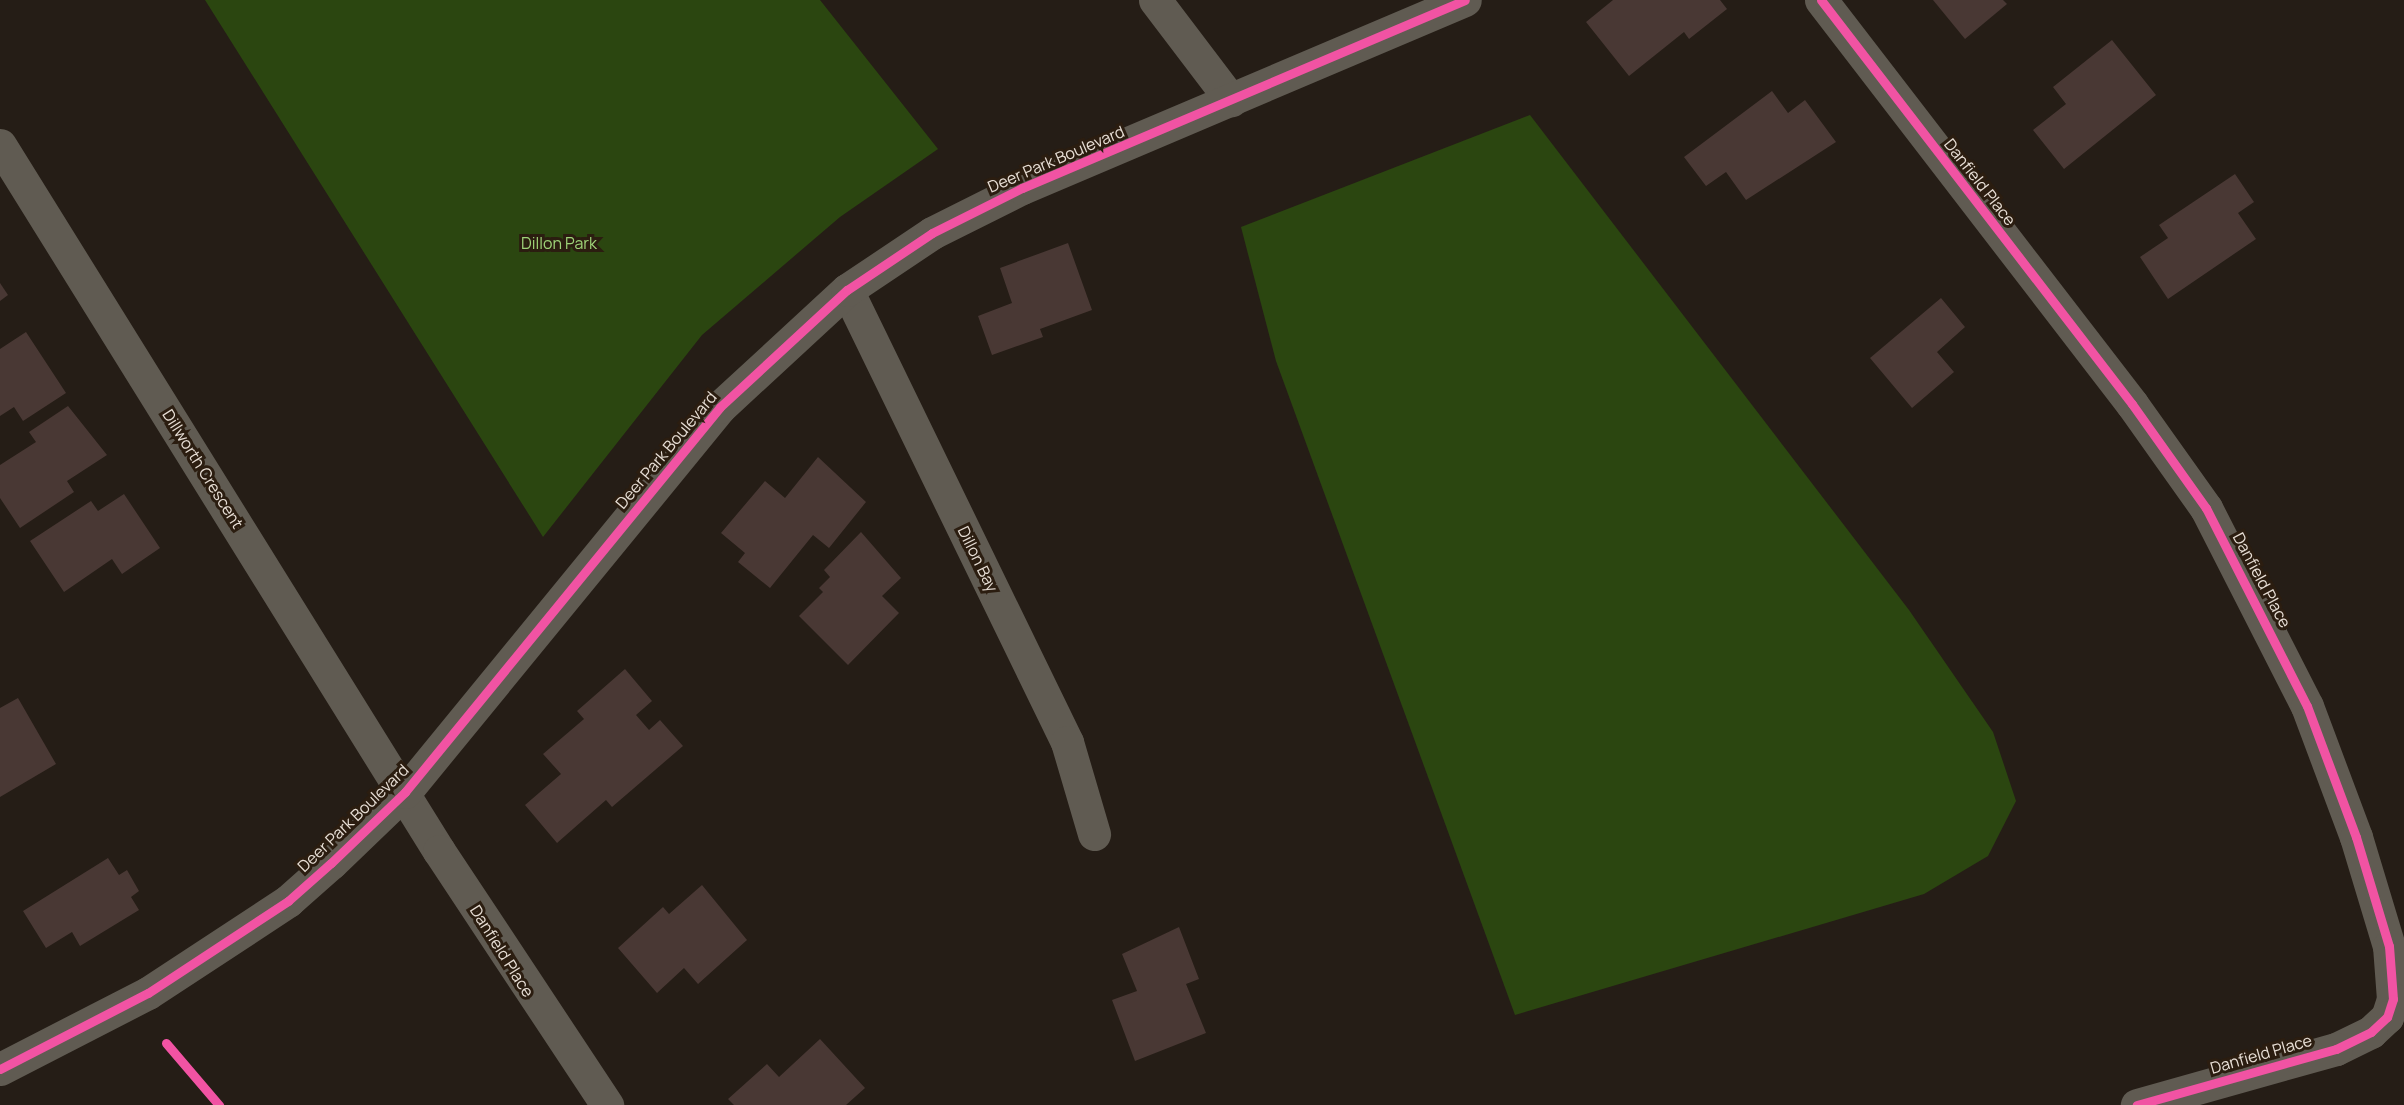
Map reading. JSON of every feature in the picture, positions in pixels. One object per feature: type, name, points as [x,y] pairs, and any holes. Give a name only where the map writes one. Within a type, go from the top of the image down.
[{"type":"street","points":[[1155,0],[1231,100]]},
{"type":"street","name":"Deer Park Boulevard","points":[[0,1069],[148,993],[288,901],[405,792],[720,407],[847,290],[977,210],[1465,0]]},
{"type":"street","name":"Danfield Place","points":[[1821,0],[2118,385],[2206,508],[2307,706],[2356,837],[2389,946],[2393,999],[2387,1017],[2371,1032],[2336,1049],[2137,1105]]},
{"type":"street","name":"Dillworth Crescent","points":[[0,145],[405,792]]},
{"type":"street","name":"Dillon Bay","points":[[847,290],[1067,742],[1094,834]]},
{"type":"street","name":"Danfield Place","points":[[405,792],[546,1020],[607,1105]]},
{"type":"green space","name":"Dillon Park","points":[[205,0],[820,0],[938,149],[840,217],[702,335],[543,537]]},
{"type":"green space","points":[[1530,115],[1909,610],[1993,732],[2016,801],[1988,856],[1924,894],[1515,1015],[1276,361],[1241,227]]},
{"type":"building","points":[[1613,0],[1720,0],[1727,9],[1689,39],[1684,32],[1629,76],[1586,22]]},
{"type":"building","points":[[1933,0],[2003,0],[2007,4],[1965,39]]},
{"type":"building","points":[[2112,40],[2156,95],[2064,169],[2033,130],[2066,104],[2053,87]]},
{"type":"building","points":[[1772,91],[1788,113],[1805,100],[1836,142],[1746,200],[1726,172],[1706,186],[1684,157]]},
{"type":"building","points":[[2235,174],[2254,202],[2238,213],[2256,239],[2168,299],[2140,257],[2168,238],[2159,225]]},
{"type":"building","points":[[1068,243],[1092,310],[1040,329],[1043,337],[992,355],[978,316],[1012,303],[1000,268]]},
{"type":"building","points":[[0,283],[8,295],[0,301]]},
{"type":"building","points":[[1941,298],[1965,327],[1937,352],[1954,372],[1912,408],[1870,358]]},
{"type":"building","points":[[26,332],[66,393],[23,421],[14,407],[0,416],[0,349]]},
{"type":"building","points":[[68,406],[107,455],[67,481],[74,492],[20,528],[0,498],[0,465],[36,442],[29,432]]},
{"type":"building","points":[[818,457],[866,502],[829,548],[813,535],[770,588],[738,562],[745,553],[721,533],[765,481],[785,498]]},
{"type":"building","points":[[124,494],[160,548],[122,574],[112,559],[64,592],[30,541],[91,501],[98,511]]},
{"type":"building","points":[[861,532],[901,578],[882,596],[899,613],[848,665],[799,616],[823,592],[819,588],[830,577],[824,570]]},
{"type":"building","points":[[625,669],[652,701],[636,715],[649,730],[660,720],[683,746],[612,807],[606,800],[557,843],[525,805],[561,774],[543,754],[584,719],[577,711]]},
{"type":"building","points":[[18,698],[56,764],[0,797],[0,708]]},
{"type":"building","points":[[108,858],[119,875],[127,870],[139,891],[131,897],[139,910],[80,946],[72,932],[46,948],[23,911]]},
{"type":"building","points":[[702,885],[747,940],[698,984],[684,968],[657,993],[618,948],[663,907],[669,914]]},
{"type":"building","points":[[1179,927],[1199,979],[1186,984],[1206,1033],[1135,1061],[1112,1000],[1137,991],[1122,954]]},
{"type":"building","points":[[820,1039],[865,1088],[846,1105],[734,1105],[728,1099],[767,1064],[779,1077]]},
{"type":"cycle path","points":[[0,1069],[148,993],[288,901],[331,863],[405,792],[720,407],[847,290],[932,233],[1022,188],[1465,0]]},
{"type":"cycle path","points":[[1821,0],[2132,404],[2206,508],[2307,706],[2356,837],[2389,946],[2393,999],[2387,1017],[2371,1032],[2336,1049],[2137,1105]]},
{"type":"cycle path","points":[[166,1043],[219,1105]]}]
